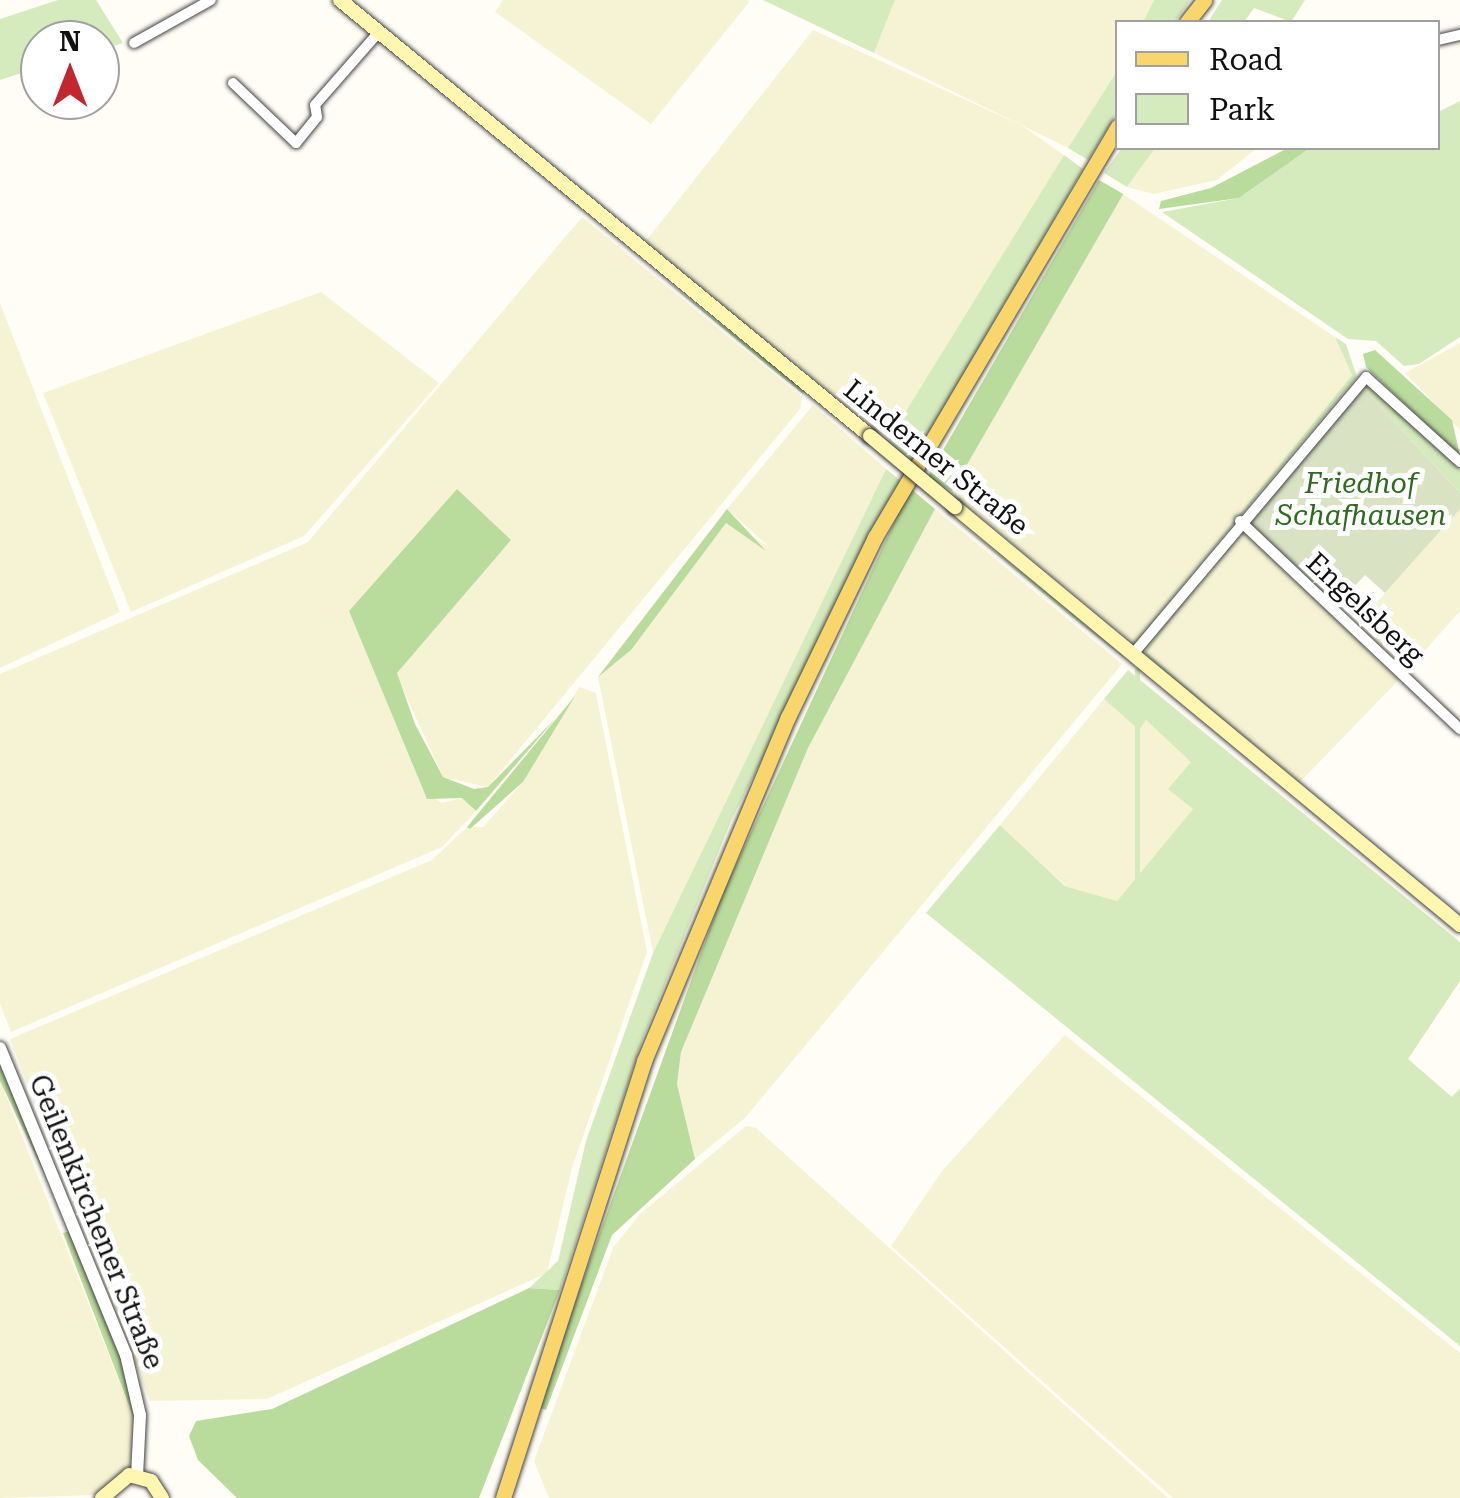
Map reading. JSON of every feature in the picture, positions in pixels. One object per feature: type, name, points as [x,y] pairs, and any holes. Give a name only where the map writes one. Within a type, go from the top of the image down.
[{"type":"main road","name":"Linderner Straße","points":[[340,0],[1460,926]]},
{"type":"main road","points":[[1189,20],[1204,0]]},
{"type":"main road","points":[[503,1496],[644,1060],[788,717],[884,520],[1115,131]]},
{"type":"main road","points":[[102,1498],[117,1479],[137,1476],[162,1498]]},
{"type":"street","points":[[134,43],[211,0]]},
{"type":"street","points":[[233,84],[296,143],[317,117],[315,105],[379,32]]},
{"type":"street","points":[[1134,654],[1240,522],[1366,377],[1460,462]]},
{"type":"street","name":"Engelsberg","points":[[1240,522],[1460,729]]},
{"type":"street","name":"Geilenkirchener Straße","points":[[0,1048],[126,1354],[140,1415],[137,1476]]},
{"type":"shaded area","points":[[503,0],[750,1],[651,124],[495,12]]},
{"type":"shaded area","points":[[895,0],[1154,0],[1144,20],[1115,20],[1115,74],[1068,148],[874,53]]},
{"type":"shaded area","points":[[813,30],[1021,125],[1064,155],[888,440],[645,242]]},
{"type":"shaded area","points":[[1154,150],[1254,150],[1217,180],[1154,194],[1127,187]]},
{"type":"shaded area","points":[[1123,194],[1335,337],[1352,375],[1135,644],[948,490]]},
{"type":"shaded area","points":[[582,217],[802,397],[800,409],[488,787],[443,777],[396,674],[511,540],[350,611],[423,790],[442,803],[462,798],[476,811],[442,847],[11,1032],[0,1004],[0,674],[308,542]]},
{"type":"shaded area","points":[[321,292],[439,383],[304,536],[131,612],[43,393]]},
{"type":"shaded area","points":[[0,303],[120,612],[0,668]]},
{"type":"shaded area","points":[[1460,343],[1460,430],[1405,373]]},
{"type":"shaded area","points":[[813,405],[886,469],[653,953],[598,677],[726,523],[768,546],[727,509]]},
{"type":"shaded area","points":[[935,509],[1122,664],[745,1118],[695,1159],[677,1084],[681,1052],[808,748]]},
{"type":"shaded area","points":[[1460,509],[1460,611],[1406,672],[1355,627]]},
{"type":"shaded area","points":[[1245,531],[1399,680],[1291,792],[1137,643]]},
{"type":"shaded area","points":[[579,687],[596,693],[647,952],[572,1168],[547,1273],[267,1399],[150,1401],[10,1039],[432,860],[467,827],[483,827],[523,782]]},
{"type":"shaded area","points":[[1104,699],[1138,729],[1146,720],[1192,762],[1193,809],[1117,901],[1066,886],[1000,825]]},
{"type":"shaded area","points":[[1065,1035],[1460,1353],[1460,1498],[1173,1498],[891,1246],[942,1171]]},
{"type":"shaded area","points":[[0,1081],[135,1421],[130,1468],[96,1495],[0,1498]]},
{"type":"shaded area","points":[[746,1126],[756,1128],[1168,1498],[549,1498],[534,1461],[613,1248],[640,1214]]},
{"type":"green space","points":[[58,0],[96,0],[109,20],[20,20],[20,74],[0,80],[0,19]]},
{"type":"green space","points":[[763,0],[895,0],[874,53]]},
{"type":"green space","points":[[1154,0],[1190,0],[1176,20],[1144,20]]},
{"type":"green space","points":[[1222,0],[1305,0],[1292,20],[1254,8],[1245,20],[1209,20]]},
{"type":"green space","points":[[1115,74],[1115,116],[1088,160],[1068,148]]},
{"type":"green space","points":[[1460,101],[1460,337],[1419,364],[1404,366],[1376,341],[1348,339],[1162,212],[1239,198],[1307,150],[1440,150],[1440,111]]},
{"type":"green space","points":[[1121,150],[1154,150],[1127,187],[1104,173]]},
{"type":"green space","points":[[1284,150],[1307,150],[1239,198],[1159,209],[1161,201],[1211,188]]},
{"type":"green space","points":[[1064,155],[1083,169],[910,465],[885,445]]},
{"type":"green space","points":[[1099,180],[1123,194],[952,491],[928,477]]},
{"type":"green space","points":[[660,276],[804,390],[803,394],[768,366]]},
{"type":"green space","points":[[1335,337],[1346,344],[1357,377],[1192,573],[1352,375]]},
{"type":"green space","points":[[1375,350],[1452,420],[1460,456],[1366,367],[1363,354]]},
{"type":"green space","points":[[1371,385],[1460,469],[1460,493],[1363,388]]},
{"type":"green space","name":"Friedhof Schafhausen","points":[[1363,388],[1460,493],[1460,509],[1385,593],[1365,575],[1334,609],[1244,522]]},
{"type":"green space","points":[[886,469],[901,481],[731,821],[643,1038],[560,1290],[529,1288],[558,1261],[586,1141],[653,953]]},
{"type":"green space","points":[[910,488],[935,509],[808,748],[681,1052],[677,1084],[695,1159],[612,1235],[546,1410],[537,1407],[722,895]]},
{"type":"green space","points":[[457,489],[511,540],[397,673],[415,724],[443,777],[474,789],[488,787],[556,718],[476,811],[462,798],[427,799],[349,611]]},
{"type":"green space","points":[[727,509],[766,551],[726,523],[631,650],[598,677]]},
{"type":"green space","points":[[944,511],[1123,653],[1123,657],[1070,616]]},
{"type":"green space","points":[[1238,530],[1147,652],[1308,794],[1144,660],[1146,651]]},
{"type":"green space","points":[[1135,669],[1140,669],[1140,881],[1135,881]]},
{"type":"green space","points":[[1128,670],[1460,942],[1460,981],[1408,1059],[1452,1097],[1460,1088],[1460,1346],[926,913],[1000,825],[1065,886],[1117,901],[1193,809],[1168,789],[1191,762],[1146,720],[1139,730],[1104,699]]},
{"type":"green space","points":[[575,696],[523,782],[470,829],[467,827]]},
{"type":"green space","points":[[0,1062],[53,1192],[0,1081]]},
{"type":"green space","points":[[70,1231],[124,1360],[135,1421],[63,1233]]},
{"type":"green space","points":[[529,1288],[560,1290],[479,1498],[237,1498],[198,1460],[189,1436],[196,1421],[272,1409]]}]
